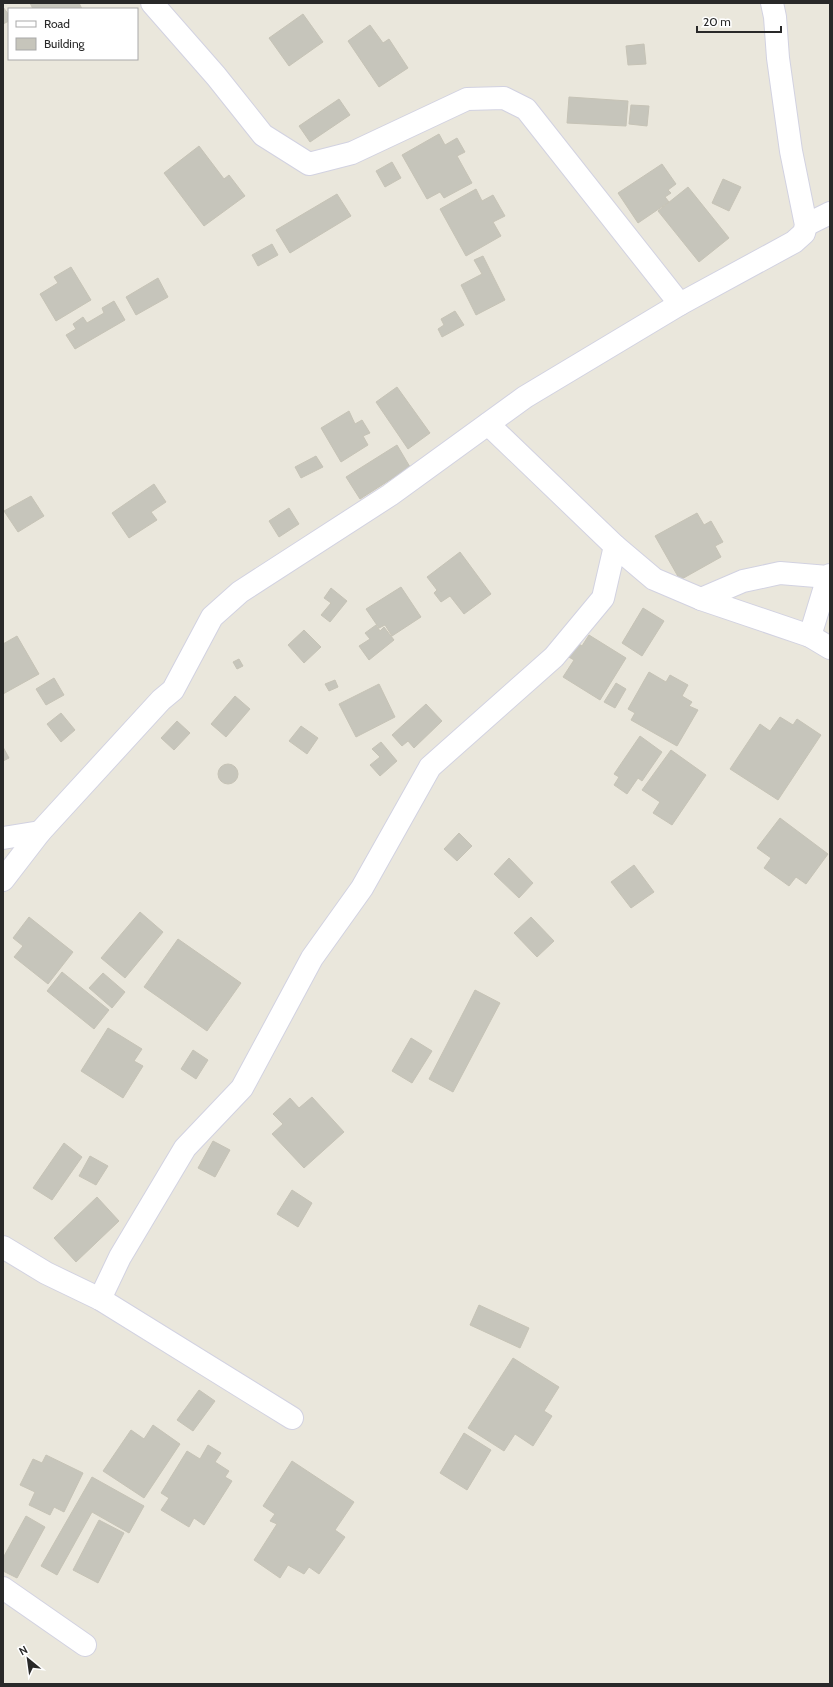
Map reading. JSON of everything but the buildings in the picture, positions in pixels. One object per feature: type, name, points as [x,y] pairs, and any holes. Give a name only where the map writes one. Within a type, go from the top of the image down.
[{"type":"street","points":[[152,3],[216,76],[263,134],[310,164],[352,153],[467,98],[504,98],[526,109],[680,304]]},
{"type":"street","points":[[3,880],[40,832],[161,700],[173,690],[212,617],[240,592],[390,495],[525,397],[680,304],[794,242],[804,233],[806,225],[791,151],[772,3]]},
{"type":"street","points":[[806,225],[830,213]]},
{"type":"street","points":[[488,424],[614,546],[654,579],[700,598],[810,636],[830,648]]},
{"type":"street","points":[[100,1299],[120,1257],[185,1148],[242,1088],[312,958],[362,888],[430,767],[554,657],[602,598],[614,546]]},
{"type":"street","points":[[700,598],[743,581],[780,573],[829,576],[810,636]]},
{"type":"street","points":[[3,838],[40,832]]},
{"type":"street","points":[[3,1247],[46,1273],[100,1299],[292,1418]]},
{"type":"street","points":[[3,1588],[85,1645]]}]
